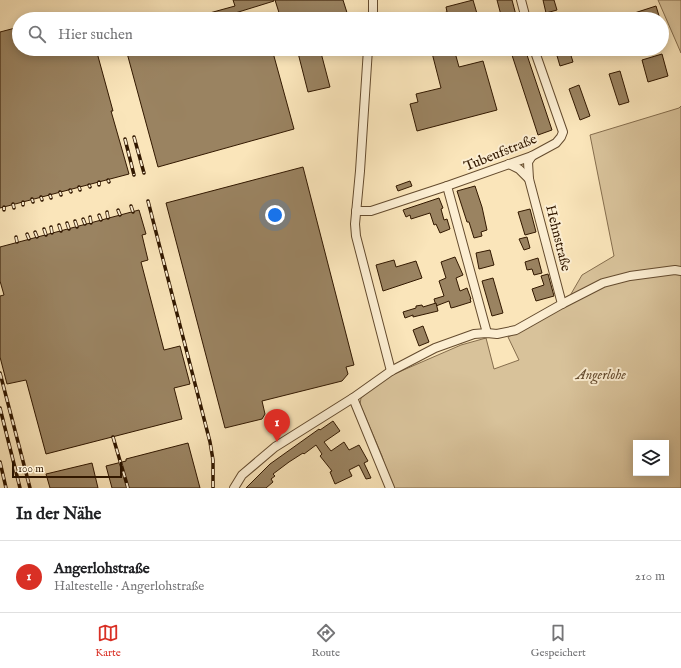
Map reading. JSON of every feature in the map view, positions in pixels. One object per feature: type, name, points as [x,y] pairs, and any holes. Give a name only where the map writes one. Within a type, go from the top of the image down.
[{"type":"street","points":[[373,0],[373,12]]},
{"type":"street","points":[[521,0],[524,12]]},
{"type":"street","points":[[367,56],[355,224],[356,236],[391,371]]},
{"type":"street","name":"Tubeufstraße","points":[[356,211],[371,211],[447,186],[532,156],[556,143],[563,132],[536,56]]},
{"type":"street","name":"Hehnstraße","points":[[532,156],[528,162],[529,179],[562,304]]},
{"type":"street","points":[[509,164],[519,169],[529,179]]},
{"type":"street","points":[[447,186],[488,333]]},
{"type":"street","points":[[234,488],[242,475],[275,447],[353,398],[391,371],[435,348],[474,334],[497,334],[516,330],[603,283],[630,276],[675,270],[681,271]]},
{"type":"street","points":[[353,398],[390,488]]},
{"type":"green space","points":[[658,0],[681,0],[681,53],[669,25],[669,12],[663,12]]},
{"type":"green space","name":"Angerlohe","points":[[681,106],[681,488],[392,488],[382,456],[360,404],[361,398],[385,378],[461,345],[486,338],[494,369],[519,360],[508,337],[564,306],[582,275],[614,256],[590,135],[679,108]]},
{"type":"building","points":[[233,0],[274,0],[238,12],[213,12],[235,6]]},
{"type":"building","points":[[275,0],[343,0],[347,12],[279,12]]},
{"type":"building","points":[[473,0],[477,12],[447,12],[446,7]]},
{"type":"building","points":[[497,0],[512,0],[515,12],[500,12]]},
{"type":"building","points":[[543,0],[554,0],[557,10],[546,12]]},
{"type":"building","points":[[656,6],[658,12],[638,12]]},
{"type":"building","points":[[12,29],[12,56],[98,56],[113,111],[111,111],[129,174],[0,208],[0,32]]},
{"type":"building","points":[[128,56],[274,56],[294,129],[158,167]]},
{"type":"building","points":[[299,56],[322,56],[330,87],[308,92]]},
{"type":"building","points":[[433,56],[456,56],[459,67],[483,61],[497,110],[417,131],[410,104],[418,102],[416,94],[441,88]]},
{"type":"building","points":[[512,56],[527,56],[552,130],[538,135]]},
{"type":"building","points":[[557,56],[571,56],[573,62],[560,66]]},
{"type":"building","points":[[655,56],[663,56],[668,76],[648,82],[642,60]]},
{"type":"building","points":[[620,71],[629,102],[619,105],[609,74]]},
{"type":"building","points":[[579,85],[590,116],[580,120],[569,89]]},
{"type":"building","points":[[303,167],[354,365],[346,367],[348,374],[342,381],[262,401],[265,414],[262,419],[225,428],[166,203]]},
{"type":"building","points":[[410,181],[412,186],[398,191],[396,186]]},
{"type":"building","points":[[475,186],[482,207],[487,230],[481,232],[482,236],[474,238],[457,191]]},
{"type":"building","points":[[439,198],[443,208],[441,209],[444,220],[447,219],[450,229],[440,233],[436,224],[434,225],[430,213],[411,219],[410,215],[406,217],[403,210]]},
{"type":"building","points":[[530,209],[536,232],[525,235],[518,212]]},
{"type":"building","points":[[139,210],[146,234],[142,235],[148,260],[141,262],[164,350],[180,346],[190,384],[174,388],[182,419],[46,454],[26,380],[7,384],[0,357],[0,296],[4,295],[0,281],[0,247]]},
{"type":"building","points":[[527,237],[530,248],[524,250],[519,239]]},
{"type":"building","points":[[490,250],[494,265],[479,269],[476,253]]},
{"type":"building","points":[[455,257],[463,275],[456,278],[460,291],[467,288],[471,302],[451,308],[449,301],[436,306],[434,299],[444,296],[439,281],[446,278],[441,262]]},
{"type":"building","points":[[538,258],[542,273],[534,275],[532,269],[527,270],[525,262]]},
{"type":"building","points":[[394,260],[396,267],[416,261],[422,278],[383,291],[376,265]]},
{"type":"building","points":[[548,274],[554,296],[536,301],[532,289],[544,285],[541,276]]},
{"type":"building","points":[[493,278],[503,313],[492,316],[482,281]]},
{"type":"building","points":[[436,303],[438,311],[413,317],[413,315],[405,318],[403,312],[416,308],[416,306],[422,305],[423,307]]},
{"type":"building","points":[[423,326],[429,342],[419,346],[413,330]]},
{"type":"building","points":[[333,421],[340,431],[324,442],[331,451],[344,442],[349,450],[359,445],[368,461],[364,463],[371,478],[366,479],[359,465],[349,470],[352,476],[335,484],[330,472],[332,471],[320,456],[322,454],[316,445],[273,474],[275,476],[271,479],[273,482],[266,488],[246,488],[270,464],[319,429],[320,430]]},
{"type":"building","points":[[188,443],[200,488],[112,488],[106,466],[126,461],[126,459]]},
{"type":"building","points":[[92,463],[98,488],[50,488],[46,474]]},
{"type":"railway","points":[[134,137],[144,173]]},
{"type":"railway","points":[[125,139],[134,175]]},
{"type":"railway","points":[[148,201],[210,442],[213,460],[213,488]]},
{"type":"railway","points":[[13,204],[14,208]]},
{"type":"railway","points":[[131,206],[133,212]]},
{"type":"railway","points":[[118,210],[120,215]]},
{"type":"railway","points":[[107,212],[108,218]]},
{"type":"railway","points":[[99,215],[101,220]]},
{"type":"railway","points":[[90,217],[91,223]]},
{"type":"railway","points":[[83,219],[85,224]]},
{"type":"railway","points":[[75,221],[77,227]]},
{"type":"railway","points":[[67,223],[69,229]]},
{"type":"railway","points":[[59,225],[61,231]]},
{"type":"railway","points":[[51,227],[52,233]]},
{"type":"railway","points":[[44,229],[46,235]]},
{"type":"railway","points":[[35,232],[37,237]]},
{"type":"railway","points":[[27,234],[29,239]]},
{"type":"railway","points":[[16,237],[17,242]]},
{"type":"railway","points":[[0,373],[30,488]]},
{"type":"railway","points":[[0,408],[20,488]]},
{"type":"railway","points":[[113,437],[128,488]]},
{"type":"railway","points":[[0,462],[6,488]]},
{"type":"place","name":"Angerlohstraße","points":[[277,442]]}]
